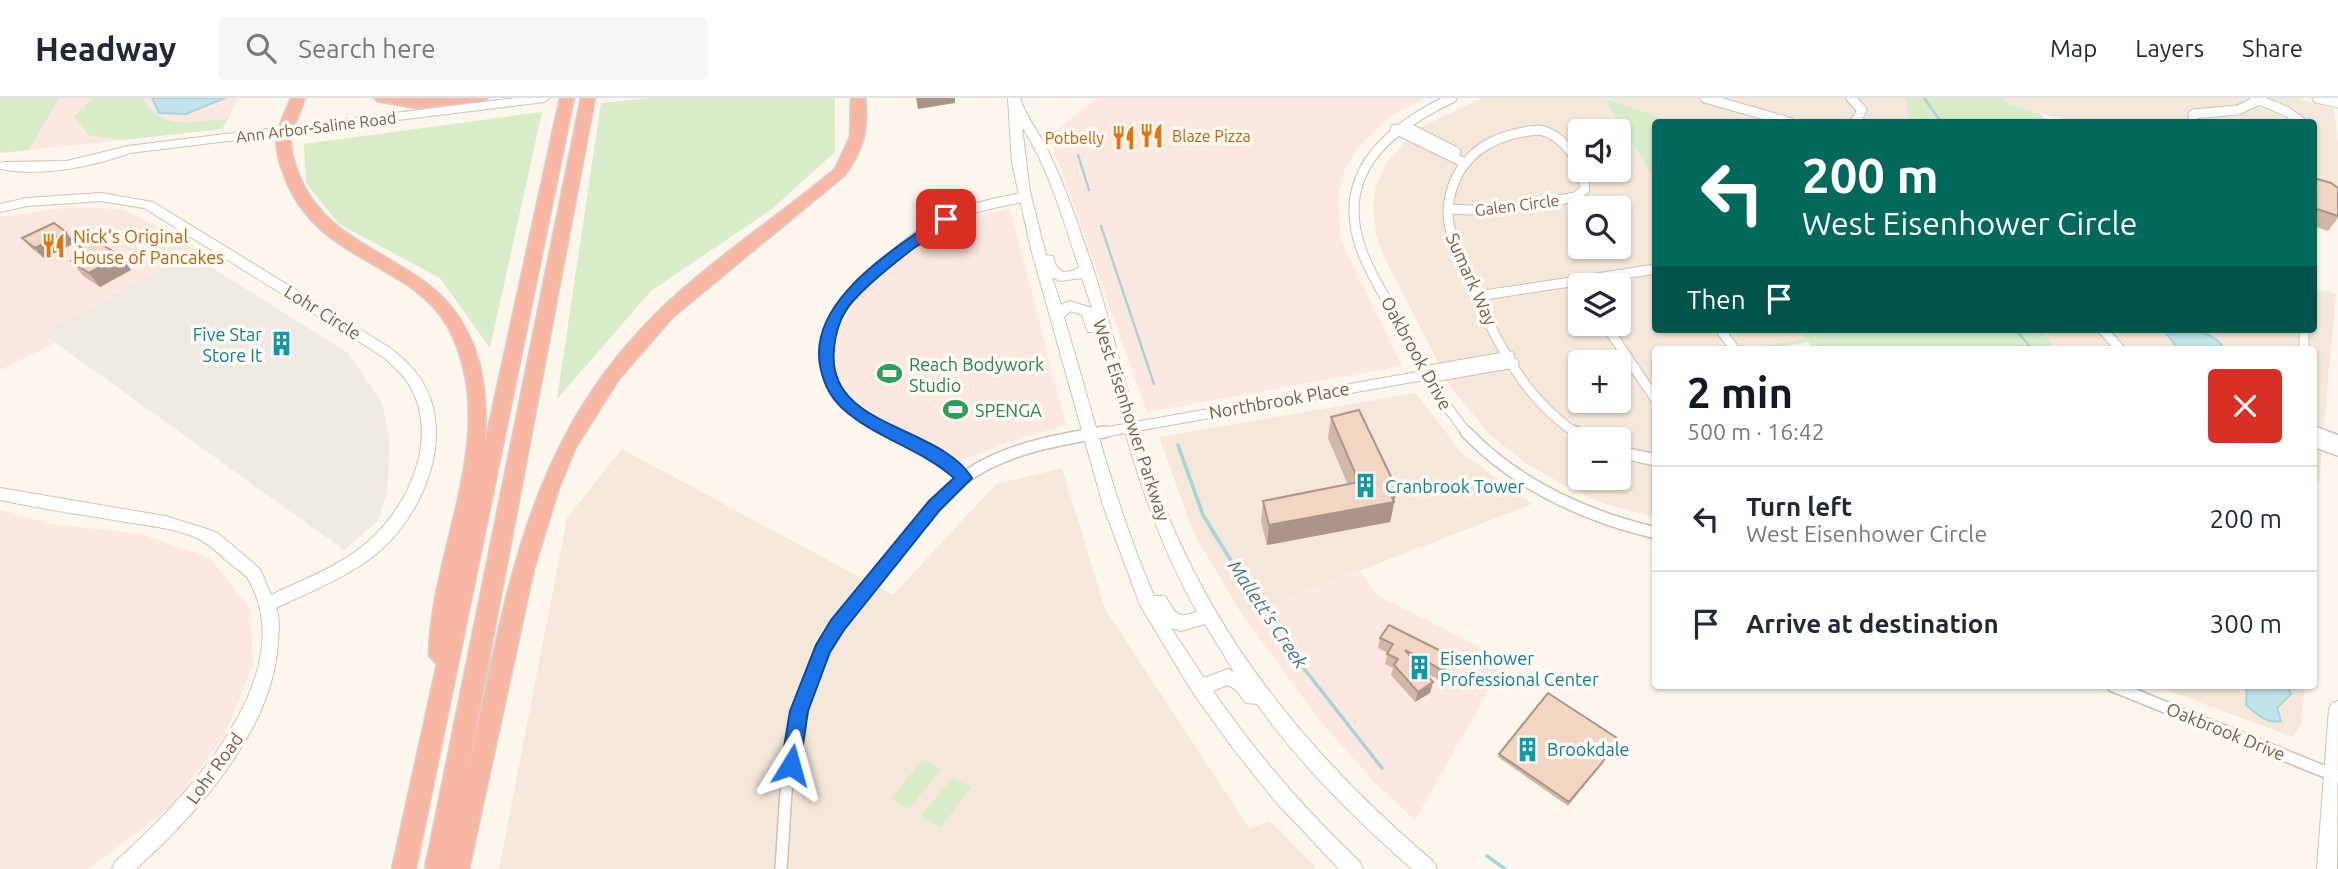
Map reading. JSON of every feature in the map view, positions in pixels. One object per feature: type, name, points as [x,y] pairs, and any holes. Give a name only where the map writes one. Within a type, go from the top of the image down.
[{"type":"highway","points":[[298,98],[284,141],[293,189],[301,204],[328,230],[401,273],[432,296],[458,329],[473,366],[478,423],[440,628],[439,699]]},
{"type":"highway","points":[[382,98],[416,104],[481,98]]},
{"type":"highway","points":[[404,869],[567,98]]},
{"type":"highway","points":[[437,869],[588,98]]},
{"type":"highway","points":[[457,869],[536,518],[561,456],[595,397],[645,335],[691,291],[840,172],[856,148],[860,136],[858,98]]},
{"type":"main road","name":"Ann Arbor-Saline Road","points":[[2,166],[23,168],[114,156],[128,150],[540,99]]},
{"type":"main road","name":"West Eisenhower Parkway","points":[[1015,102],[1014,130],[1031,177],[1025,197],[1112,511],[1150,607],[1199,688],[1281,794],[1353,869]]},
{"type":"main road","name":"West Eisenhower Parkway","points":[[1015,102],[1046,160],[1066,209],[1077,248],[1086,268],[1116,381],[1153,498],[1207,617],[1250,680],[1341,789],[1427,869]]},
{"type":"main road","points":[[1031,177],[1047,181],[1068,241],[1077,248]]},
{"type":"main road","name":"Lohr Circle","points":[[0,208],[27,202],[101,197],[148,205],[382,349],[403,367],[424,402],[428,439],[423,470],[409,506],[389,532],[370,550],[328,576],[268,604]]},
{"type":"main road","points":[[1030,213],[1037,218],[1054,273],[1069,278],[1086,268]]},
{"type":"main road","points":[[1057,315],[1069,306],[1088,312],[1105,368],[1116,381]]},
{"type":"main road","name":"Lohr Road","points":[[0,494],[166,523],[210,537],[230,550],[243,564],[268,604],[272,643],[270,657],[244,727],[207,783],[159,836],[122,869]]},
{"type":"main road","points":[[1112,511],[1125,526],[1163,609],[1171,620],[1181,624],[1207,617]]},
{"type":"main road","points":[[1199,688],[1225,676],[1235,680],[1307,766],[1341,789]]},
{"type":"main road","points":[[2328,869],[2336,776],[2338,709]]},
{"type":"street","points":[[1398,127],[1452,98]]},
{"type":"street","points":[[1705,98],[1778,119]]},
{"type":"street","points":[[1851,98],[1862,110],[1857,119]]},
{"type":"street","points":[[2317,98],[2338,103]]},
{"type":"street","points":[[2193,119],[2197,112],[2238,110],[2257,99],[2286,111],[2297,119]]},
{"type":"street","points":[[1398,127],[1466,159]]},
{"type":"street","name":"Oakbrook Drive","points":[[1398,127],[1370,157],[1357,191],[1357,234],[1369,264],[1426,375],[1448,411],[1474,441],[1522,479],[1595,516],[1652,532]]},
{"type":"street","name":"Galen Circle","points":[[1448,209],[1493,211],[1570,199],[1585,189],[1584,179],[1566,143],[1547,131],[1521,131],[1466,159]]},
{"type":"street","name":"Sumark Way","points":[[1466,159],[1448,209],[1449,229],[1478,296],[1512,360],[1550,414],[1569,427]]},
{"type":"street","points":[[964,478],[940,457],[874,423],[839,396],[827,370],[828,333],[835,316],[856,289],[929,228],[971,209],[1025,197]]},
{"type":"street","points":[[1631,274],[1652,270]]},
{"type":"street","points":[[1478,296],[1568,285]]},
{"type":"street","points":[[2106,333],[2117,346]]},
{"type":"street","points":[[1613,336],[1652,394]]},
{"type":"street","name":"Northbrook Place","points":[[781,869],[787,792],[799,711],[822,650],[838,625],[935,505],[964,478],[1009,454],[1089,434],[1512,360]]},
{"type":"street","points":[[2317,433],[2338,441]]},
{"type":"street","points":[[2317,443],[2338,450]]},
{"type":"street","points":[[1631,455],[1652,459]]},
{"type":"street","name":"Oakbrook Drive","points":[[2120,689],[2336,776]]},
{"type":"shaded area","points":[[0,98],[239,98],[222,129],[0,153]]},
{"type":"shaded area","points":[[1097,98],[1426,98],[1390,116],[1357,148],[1345,169],[1339,192],[1340,238],[1402,366],[1147,412],[1049,136]]},
{"type":"shaded area","points":[[1482,98],[1604,98],[1617,119],[1568,119],[1568,182],[1631,182],[1631,141],[1652,175],[1652,333],[1801,333],[1806,339],[1768,346],[1652,346],[1652,516],[1602,503],[1573,490],[1631,490],[1631,427],[1568,427],[1568,487],[1527,464],[1488,433],[1451,387],[1384,257],[1376,234],[1373,203],[1376,186],[1387,162],[1419,128]]},
{"type":"shaded area","points":[[1609,98],[1942,98],[1934,119],[1663,119],[1613,104]]},
{"type":"shaded area","points":[[1987,98],[2297,98],[2334,109],[2338,143],[2338,196],[2317,190],[2317,119],[2063,119]]},
{"type":"shaded area","points":[[71,207],[119,209],[140,217],[196,249],[44,334],[55,343],[0,370],[0,217]]},
{"type":"shaded area","points":[[1010,208],[1066,425],[1008,442],[961,461],[890,424],[858,402],[837,375],[835,361],[838,332],[859,295],[932,236],[958,223]]},
{"type":"shaded area","points":[[189,253],[348,353],[382,402],[390,441],[387,493],[378,521],[344,550],[43,334]]},
{"type":"shaded area","points":[[2317,289],[2336,294],[2319,484],[2317,346],[2053,346],[2036,333],[2317,333]]},
{"type":"shaded area","points":[[1416,393],[1461,452],[1532,504],[1243,616],[1194,534],[1159,437]]},
{"type":"shaded area","points":[[622,449],[893,595],[996,484],[1062,468],[1105,609],[1249,828],[1270,821],[1317,869],[499,869],[567,518]]},
{"type":"shaded area","points":[[0,510],[51,524],[141,534],[210,558],[250,608],[253,664],[224,736],[173,805],[89,869],[0,869]]},
{"type":"shaded area","points":[[1360,571],[1377,595],[1506,660],[1415,820],[1377,785],[1320,721],[1243,616]]},
{"type":"shaded area","points":[[2164,689],[2305,689],[2301,725],[2293,737]]},
{"type":"green space","points":[[0,98],[59,98],[29,150],[0,153]]},
{"type":"green space","points":[[92,98],[142,98],[159,116],[179,122],[228,119],[222,129],[122,140],[88,135],[74,117]]},
{"type":"green space","points":[[651,98],[835,98],[835,152],[772,209],[651,291],[557,399],[601,103]]},
{"type":"green space","points":[[1604,98],[1664,119],[1652,119],[1652,175],[1631,141],[1631,119],[1617,119]]},
{"type":"green space","points":[[1906,98],[2003,98],[2006,103],[2040,113],[2045,119],[1909,119]]},
{"type":"green space","points":[[542,112],[490,348],[440,278],[339,224],[306,183],[304,144]]},
{"type":"green space","points":[[1801,333],[2043,333],[2053,346],[1812,346],[1808,342],[1763,346],[1805,339]]},
{"type":"green space","points":[[923,759],[941,770],[909,809],[891,798]]},
{"type":"green space","points":[[953,777],[971,788],[940,828],[921,816]]},
{"type":"water","points":[[152,98],[225,98],[186,114],[159,113]]},
{"type":"water","points":[[2166,333],[2203,333],[2222,345],[2221,346],[2176,346]]},
{"type":"water","points":[[2247,689],[2289,689],[2291,694],[2277,708],[2281,721],[2266,720],[2246,705]]},
{"type":"building","points":[[2317,179],[2338,188],[2338,216],[2317,209]]},
{"type":"building","points":[[54,223],[66,232],[35,248],[22,238]]},
{"type":"building","points":[[91,237],[120,256],[89,273],[71,261],[88,252],[76,244]]},
{"type":"building","points":[[1359,410],[1397,489],[1389,491],[1394,502],[1269,525],[1263,501],[1359,482],[1331,417]]},
{"type":"building","points":[[1389,625],[1451,656],[1442,670],[1405,650],[1433,682],[1418,692],[1394,665],[1398,659],[1387,654],[1393,644],[1380,638]]},
{"type":"building","name":"Brookdale","points":[[1548,693],[1617,738],[1602,763],[1569,802],[1499,754]]},
{"type":"waterway","points":[[1924,98],[1939,119]]},
{"type":"waterway","name":"Mallett's Creek","points":[[1078,155],[1089,190]]},
{"type":"waterway","name":"Mallett's Creek","points":[[1101,226],[1154,384]]},
{"type":"waterway","points":[[2018,333],[2030,346]]},
{"type":"waterway","name":"Mallett's Creek","points":[[1178,445],[1203,515],[1273,629],[1382,768]]},
{"type":"waterway","name":"Mallett's Creek","points":[[1487,856],[1505,869]]},
{"type":"place","name":"Blaze Pizza","points":[[1152,136]]},
{"type":"place","name":"Potbelly","points":[[1124,138]]},
{"type":"place","name":"Nick's Original House of Pancakes","points":[[53,246]]},
{"type":"place","name":"Five Star Store It","points":[[282,344]]},
{"type":"place","name":"Reach Bodywork Studio","points":[[889,374]]},
{"type":"place","name":"SPENGA","points":[[955,410]]},
{"type":"place","name":"Cranbrook Tower","points":[[1365,486]]},
{"type":"place","name":"Eisenhower Professional Center","points":[[1420,668]]},
{"type":"place","name":"Brookdale","points":[[1527,749]]},
{"type":"route","points":[[791,765],[799,711],[822,650],[838,625],[935,505],[964,478],[925,447],[874,423],[847,404],[834,389],[826,358],[828,333],[846,300],[886,262],[929,228],[946,219]]}]
